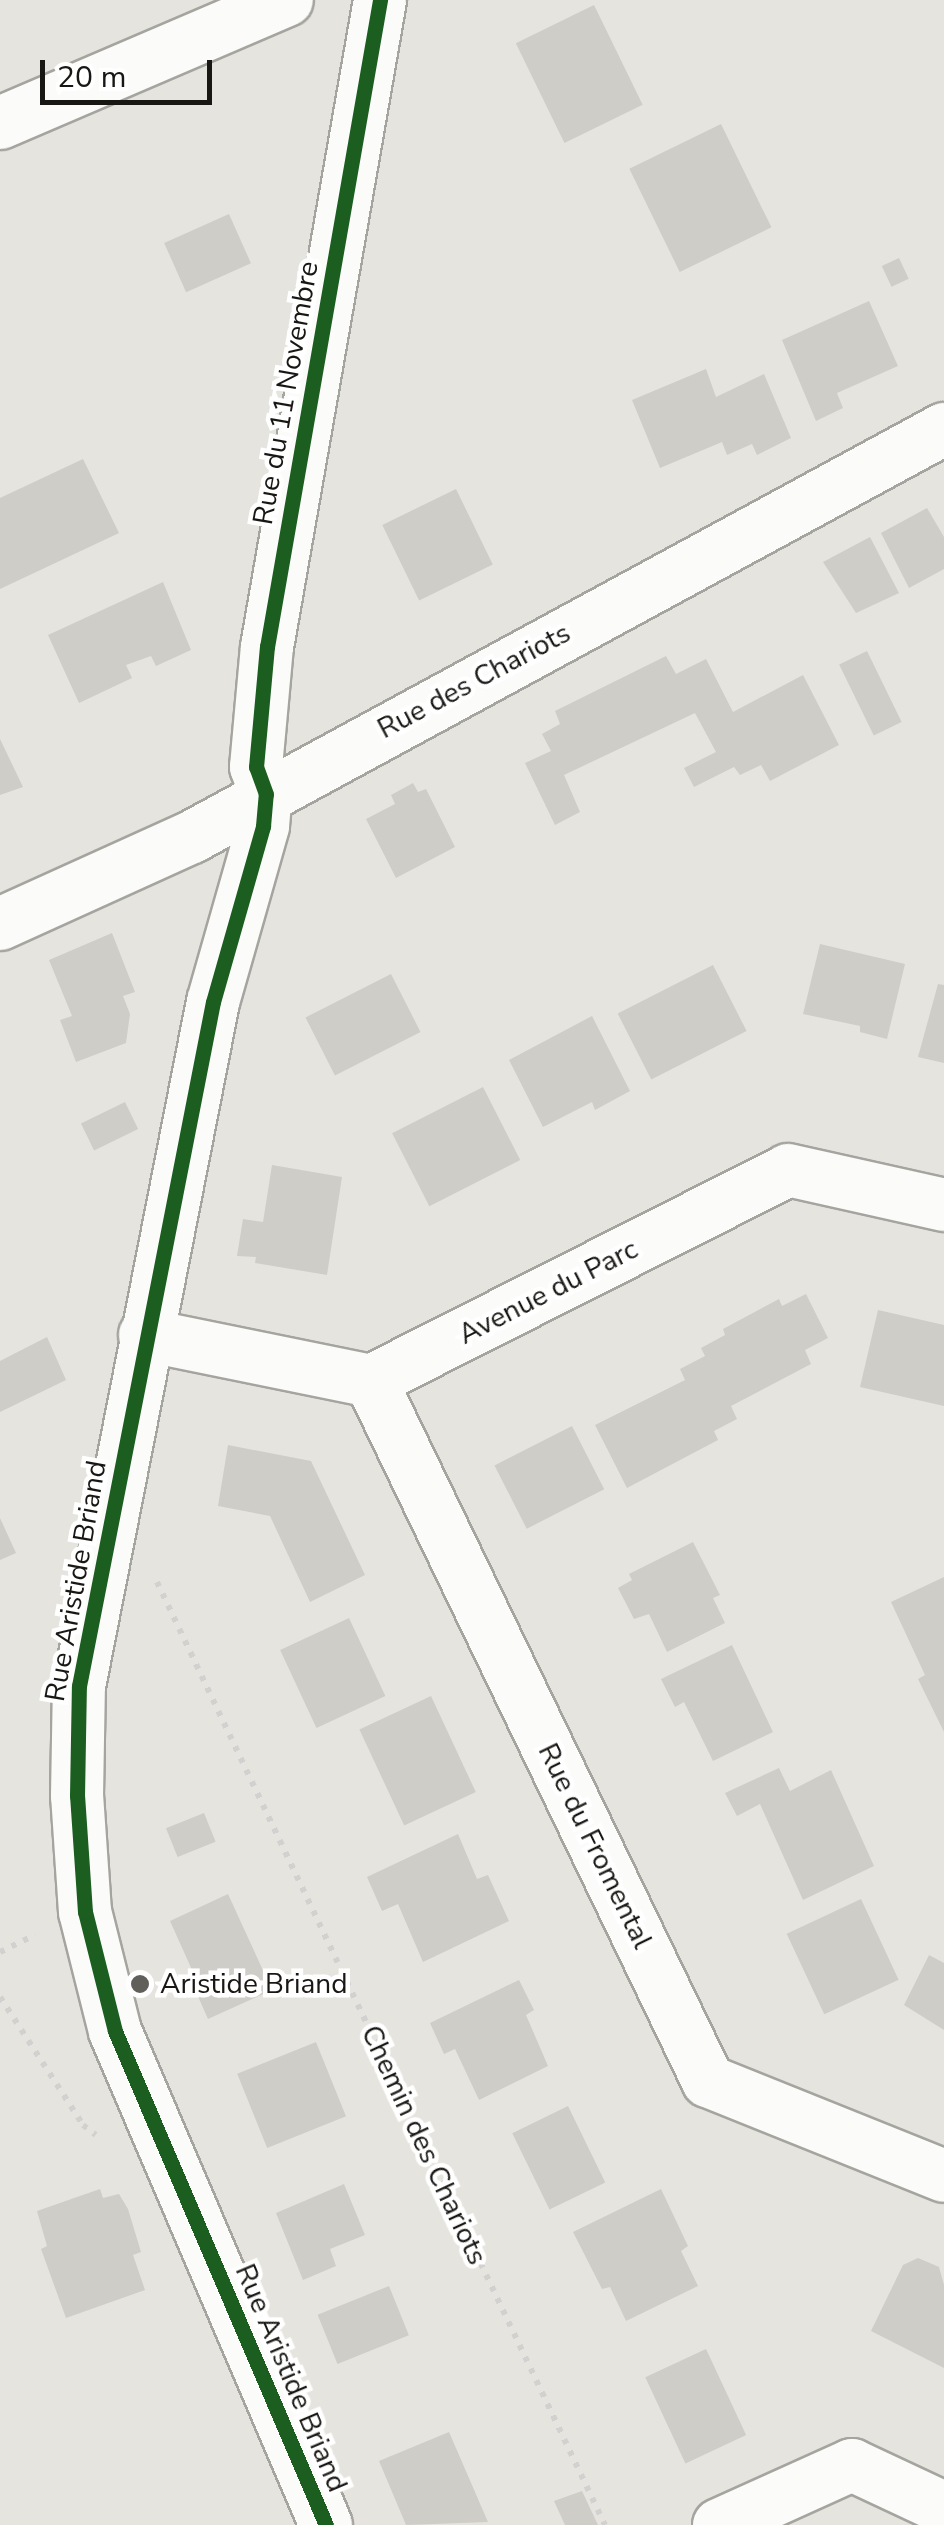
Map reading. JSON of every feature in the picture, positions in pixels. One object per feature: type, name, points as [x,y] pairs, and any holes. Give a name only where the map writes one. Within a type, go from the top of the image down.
[{"type":"street","points":[[0,124],[288,0]]},
{"type":"street","name":"Rue du 11 Novembre","points":[[266,794],[256,766],[267,647],[380,0]]},
{"type":"street","name":"Rue des Chariots","points":[[0,924],[192,837],[944,429]]},
{"type":"street","name":"Rue Aristide Briand","points":[[266,794],[263,826],[213,1002],[115,1494],[79,1686],[77,1796],[85,1912],[115,2032],[326,2525]]},
{"type":"street","name":"Avenue du Parc","points":[[371,1381],[788,1170],[944,1205]]},
{"type":"street","points":[[146,1336],[371,1381]]},
{"type":"street","name":"Rue du Fromental","points":[[371,1381],[708,2082],[944,2176]]},
{"type":"street","points":[[719,2525],[852,2464],[944,2508]]},
{"type":"path","points":[[0,1997],[83,2125],[100,2139],[112,2141],[161,2134]]},
{"type":"building","points":[[594,5],[643,105],[564,143],[516,43]]},
{"type":"building","points":[[721,124],[771,227],[680,272],[629,169]]},
{"type":"building","points":[[229,214],[251,263],[186,292],[164,243]]},
{"type":"building","points":[[899,258],[909,279],[892,287],[882,266]]},
{"type":"building","points":[[869,301],[898,366],[837,393],[843,408],[816,421],[782,340]]},
{"type":"building","points":[[706,369],[716,397],[764,374],[791,438],[757,455],[752,444],[727,455],[722,442],[660,468],[632,400]]},
{"type":"building","points":[[83,459],[119,533],[0,589],[0,498]]},
{"type":"building","points":[[456,489],[493,564],[419,600],[382,525]]},
{"type":"building","points":[[927,508],[944,537],[944,569],[909,588],[881,533]]},
{"type":"building","points":[[870,537],[899,593],[856,613],[823,562]]},
{"type":"building","points":[[163,582],[191,650],[156,666],[151,656],[126,665],[132,678],[79,703],[48,635]]},
{"type":"building","points":[[867,651],[902,722],[874,736],[839,665]]},
{"type":"building","points":[[666,656],[676,674],[706,659],[733,712],[803,675],[839,745],[770,781],[761,765],[740,775],[734,767],[694,787],[684,768],[716,752],[695,713],[564,775],[580,812],[555,825],[525,763],[551,751],[542,734],[560,724],[555,711]]},
{"type":"building","points":[[0,739],[23,787],[0,795]]},
{"type":"building","points":[[413,783],[418,792],[426,789],[455,847],[396,878],[366,819],[395,804],[391,795]]},
{"type":"building","points":[[112,933],[135,992],[123,996],[130,1014],[126,1043],[76,1062],[60,1020],[72,1016],[49,960]]},
{"type":"building","points":[[820,944],[905,964],[887,1039],[860,1032],[860,1026],[803,1014]]},
{"type":"building","points":[[713,965],[747,1031],[651,1080],[618,1014]]},
{"type":"building","points":[[391,974],[421,1032],[335,1075],[305,1018]]},
{"type":"building","points":[[938,984],[944,985],[944,1063],[918,1057]]},
{"type":"building","points":[[592,1016],[630,1091],[595,1110],[592,1102],[543,1127],[509,1060]]},
{"type":"building","points":[[483,1087],[520,1160],[429,1206],[392,1133]]},
{"type":"building","points":[[125,1102],[138,1129],[94,1150],[81,1123]]},
{"type":"building","points":[[272,1165],[342,1177],[327,1275],[255,1263],[256,1257],[237,1256],[243,1219],[263,1222]]},
{"type":"building","points":[[806,1294],[828,1338],[805,1350],[811,1364],[731,1406],[737,1419],[714,1431],[718,1440],[627,1488],[595,1425],[685,1380],[680,1369],[705,1356],[701,1348],[725,1335],[723,1329],[779,1299],[782,1306]]},
{"type":"building","points":[[878,1310],[944,1325],[944,1406],[860,1387]]},
{"type":"building","points":[[47,1337],[66,1380],[0,1412],[0,1361]]},
{"type":"building","points":[[572,1426],[604,1489],[527,1529],[494,1465]]},
{"type":"building","points":[[228,1445],[311,1461],[365,1575],[310,1602],[270,1516],[218,1506]]},
{"type":"building","points":[[0,1518],[16,1553],[0,1560]]},
{"type":"building","points":[[693,1542],[720,1595],[713,1598],[725,1623],[667,1652],[649,1614],[634,1619],[618,1588],[632,1580],[629,1574]]},
{"type":"building","points":[[944,1577],[944,1732],[918,1679],[925,1675],[891,1602]]},
{"type":"building","points":[[349,1618],[385,1696],[316,1728],[280,1650]]},
{"type":"building","points":[[732,1645],[773,1732],[713,1761],[684,1702],[675,1707],[661,1679]]},
{"type":"building","points":[[431,1696],[476,1792],[404,1825],[359,1729]]},
{"type":"building","points":[[779,1768],[790,1791],[831,1770],[874,1866],[803,1900],[760,1804],[737,1816],[725,1793]]},
{"type":"building","points":[[204,1813],[216,1842],[178,1857],[166,1828]]},
{"type":"building","points":[[458,1834],[477,1879],[488,1875],[509,1921],[423,1962],[398,1904],[382,1911],[367,1877]]},
{"type":"building","points":[[228,1894],[272,1990],[208,2019],[192,1983],[197,1981],[170,1921]]},
{"type":"building","points":[[861,1899],[899,1980],[824,2014],[787,1934]]},
{"type":"building","points":[[929,1955],[944,1963],[944,2030],[904,2005]]},
{"type":"building","points":[[519,1980],[534,2010],[526,2015],[548,2066],[479,2100],[455,2049],[444,2054],[430,2023]]},
{"type":"building","points":[[316,2042],[346,2116],[267,2148],[237,2074]]},
{"type":"building","points":[[568,2106],[605,2182],[550,2210],[512,2133]]},
{"type":"building","points":[[344,2184],[365,2235],[330,2249],[336,2266],[303,2280],[276,2213]]},
{"type":"building","points":[[100,2189],[103,2198],[119,2194],[128,2209],[141,2252],[133,2255],[145,2290],[66,2318],[41,2249],[47,2246],[37,2211]]},
{"type":"building","points":[[661,2189],[688,2246],[681,2251],[698,2286],[626,2321],[610,2287],[602,2289],[573,2232]]},
{"type":"building","points":[[918,2258],[939,2267],[944,2285],[944,2368],[871,2331],[903,2265]]},
{"type":"building","points":[[389,2286],[409,2335],[337,2364],[318,2315]]},
{"type":"building","points":[[706,2349],[746,2435],[685,2463],[645,2377]]},
{"type":"building","points":[[449,2432],[488,2522],[406,2525],[379,2461]]},
{"type":"building","points":[[582,2491],[598,2525],[565,2525],[554,2501]]},
{"type":"cycle path","points":[[326,2525],[115,2031],[85,1912],[77,1796],[79,1686],[213,1002],[263,826],[266,794],[256,767],[267,647],[380,0]]},
{"type":"place","name":"Aristide Briand","points":[[140,1984]]}]
